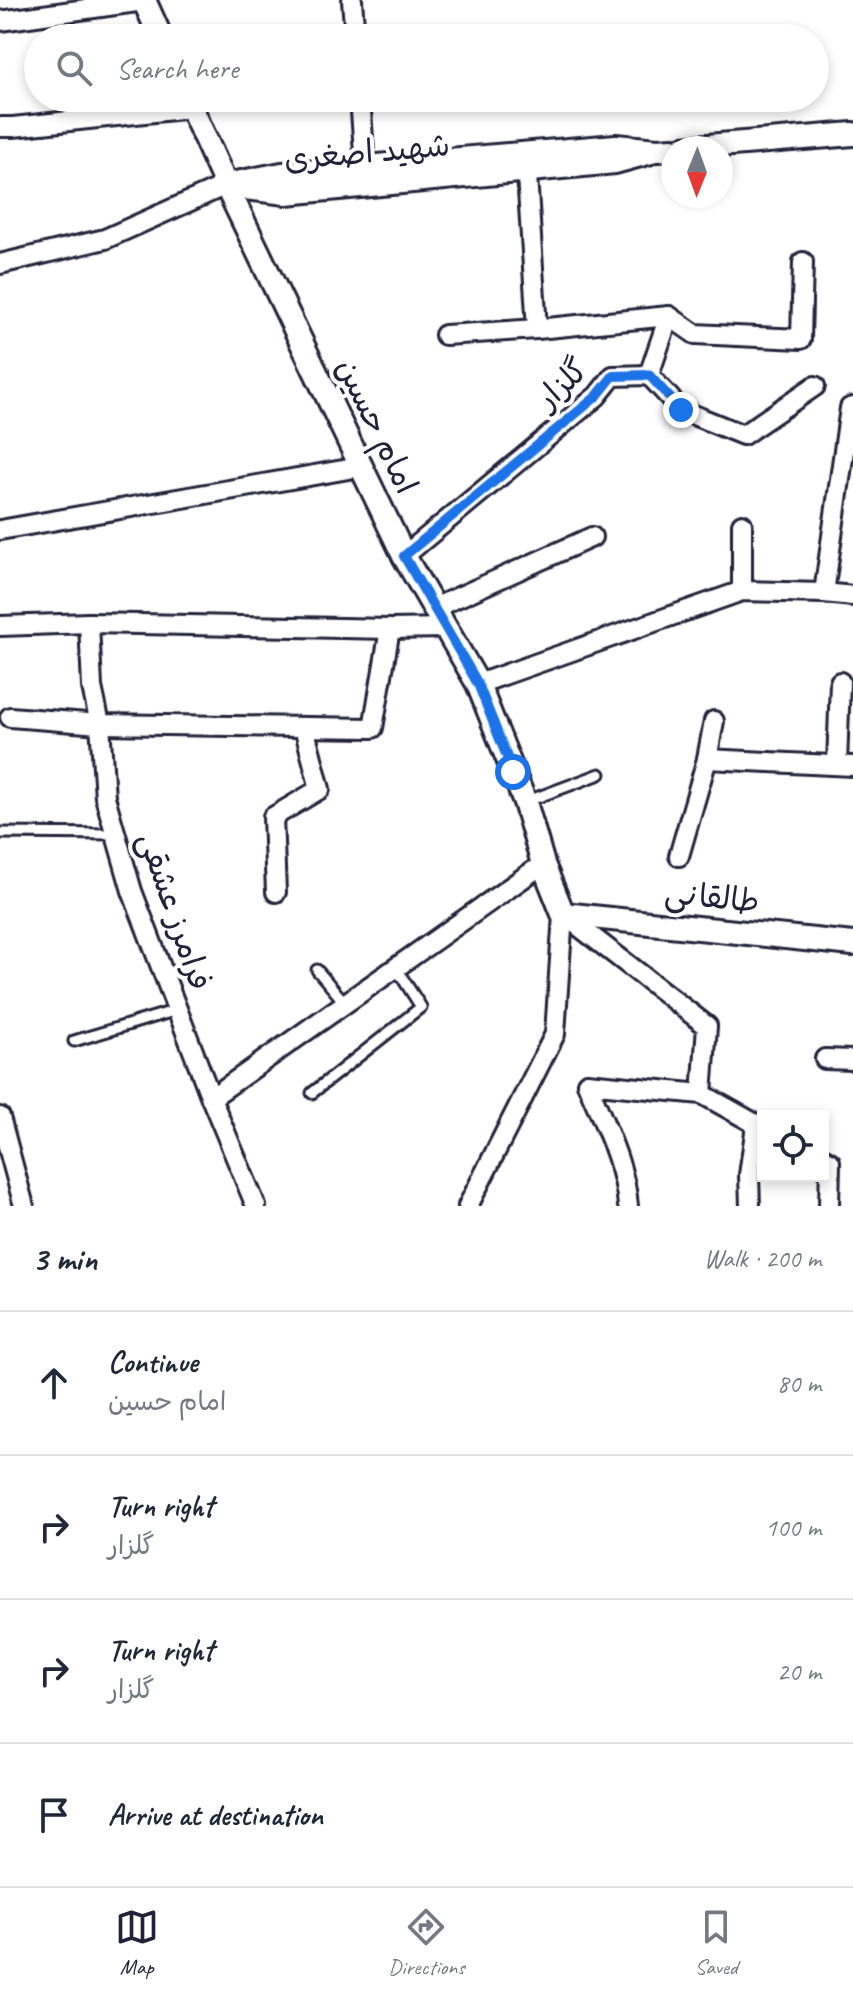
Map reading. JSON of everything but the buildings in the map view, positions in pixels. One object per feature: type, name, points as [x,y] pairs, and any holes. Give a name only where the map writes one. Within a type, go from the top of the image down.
[{"type":"street","points":[[352,0],[354,24]]},
{"type":"street","points":[[0,21],[144,1],[155,24]]},
{"type":"street","points":[[0,127],[124,112]]},
{"type":"street","name":"امام حسین","points":[[194,112],[404,556],[478,684],[525,802],[543,864],[563,914]]},
{"type":"street","points":[[361,112],[366,176]]},
{"type":"street","points":[[733,144],[853,134]]},
{"type":"street","name":"شهید اصغری","points":[[226,185],[286,193],[366,176],[526,162],[615,162],[661,150]]},
{"type":"street","points":[[526,162],[537,329]]},
{"type":"street","points":[[0,264],[105,239],[226,185]]},
{"type":"street","points":[[445,335],[669,316],[695,334],[801,339],[803,262]]},
{"type":"street","points":[[669,316],[649,375],[681,410],[743,435],[815,386]]},
{"type":"street","name":"گلزار","points":[[404,556],[597,396],[613,376],[649,375]]},
{"type":"street","points":[[824,593],[850,408],[853,407]]},
{"type":"street","points":[[0,530],[360,467]]},
{"type":"street","points":[[742,524],[742,591]]},
{"type":"street","points":[[0,626],[89,623],[390,629],[440,618],[592,537]]},
{"type":"street","points":[[478,684],[742,591],[853,596]]},
{"type":"street","name":"فرامرز عشقی","points":[[89,623],[92,687],[100,724],[105,797],[115,834],[132,891],[177,1010],[256,1206]]},
{"type":"street","points":[[10,717],[100,724],[373,728],[390,629]]},
{"type":"street","points":[[707,759],[845,765],[840,682]]},
{"type":"street","points":[[679,856],[707,759],[714,721]]},
{"type":"street","points":[[276,892],[273,817],[320,789],[304,727]]},
{"type":"street","points":[[211,1098],[543,864]]},
{"type":"street","points":[[563,914],[707,1026],[702,1094]]},
{"type":"street","points":[[468,1206],[555,1034],[563,914]]},
{"type":"street","name":"طالقانی","points":[[563,914],[853,944]]},
{"type":"street","points":[[825,1059],[853,1060]]},
{"type":"street","points":[[628,1206],[627,1192],[613,1146],[587,1083],[702,1094],[757,1125]]},
{"type":"street","points":[[0,1117],[24,1206]]},
{"type":"street","points":[[750,1206],[749,1175],[757,1136]]},
{"type":"street","points":[[829,1161],[829,1206]]},
{"type":"lane","points":[[525,802],[600,774]]},
{"type":"lane","points":[[0,833],[115,834]]},
{"type":"lane","points":[[312,1093],[421,1007],[396,968]]},
{"type":"lane","points":[[317,970],[346,1004]]},
{"type":"lane","points":[[74,1041],[177,1010]]},
{"type":"route","points":[[513,772],[478,684],[404,556],[597,396],[613,376],[649,375],[681,410]]}]
